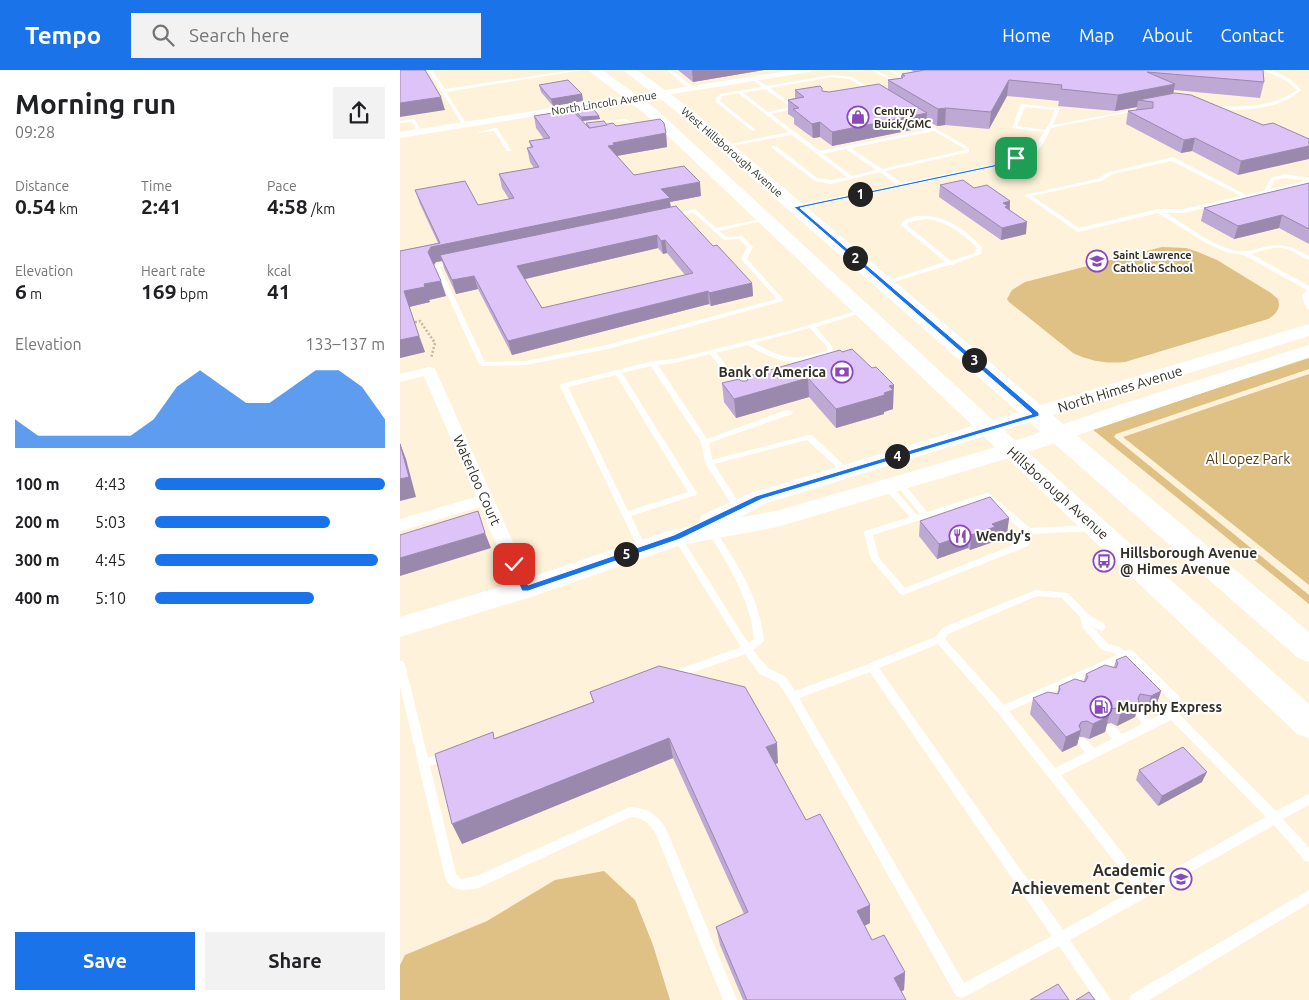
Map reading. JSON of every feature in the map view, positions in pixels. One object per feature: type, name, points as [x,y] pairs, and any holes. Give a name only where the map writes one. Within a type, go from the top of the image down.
[{"type":"main road","name":"West Hillsborough Avenue","points":[[594,70],[633,98],[655,121],[684,143],[787,240]]},
{"type":"main road","name":"West Hillsborough Avenue","points":[[629,70],[663,94],[726,146],[1037,414]]},
{"type":"main road","points":[[684,143],[714,155],[761,196],[778,204],[794,205]]},
{"type":"main road","name":"Hillsborough Avenue","points":[[787,240],[1011,450],[1309,724]]},
{"type":"main road","points":[[1037,414],[1309,650]]},
{"type":"street","points":[[742,70],[754,79]]},
{"type":"street","name":"North Lincoln Avenue","points":[[400,135],[526,115],[575,117],[633,98],[809,70]]},
{"type":"street","name":"North Himes Avenue","points":[[400,627],[525,589],[736,517],[759,498],[1309,330]]},
{"type":"street","name":"North Himes Avenue","points":[[736,517],[778,519],[1011,450],[1309,351]]},
{"type":"street","points":[[400,378],[429,371]]},
{"type":"street","name":"Waterloo Court","points":[[429,371],[525,589]]},
{"type":"street","points":[[400,525],[486,500]]},
{"type":"lane","points":[[430,70],[465,125]]},
{"type":"lane","points":[[443,91],[581,70]]},
{"type":"lane","points":[[669,70],[692,89]]},
{"type":"lane","points":[[850,70],[869,70]]},
{"type":"lane","points":[[873,70],[897,83],[908,81],[890,70]]},
{"type":"lane","points":[[1207,106],[1244,108],[1285,100],[1299,90],[1289,80],[1265,70]]},
{"type":"lane","points":[[754,130],[718,101],[718,98],[721,95],[832,76],[851,78],[877,94],[868,96]]},
{"type":"lane","points":[[754,79],[797,108],[768,113]]},
{"type":"lane","points":[[739,92],[851,177]]},
{"type":"lane","points":[[794,205],[1013,162],[1016,158],[1036,150],[1047,129],[1058,109],[1023,105],[1014,127],[1047,129],[1144,109]]},
{"type":"lane","points":[[774,147],[815,179],[831,182],[967,152],[967,148],[910,114]]},
{"type":"lane","points":[[526,115],[540,121]]},
{"type":"lane","points":[[575,117],[626,120],[635,125]]},
{"type":"lane","points":[[575,117],[586,131]]},
{"type":"lane","points":[[400,122],[413,120],[420,132]]},
{"type":"lane","points":[[480,132],[495,129],[509,150]]},
{"type":"lane","points":[[820,153],[935,129]]},
{"type":"lane","points":[[726,146],[794,133]]},
{"type":"lane","points":[[847,147],[901,185]]},
{"type":"lane","points":[[794,205],[1007,157],[1016,158]]},
{"type":"lane","points":[[1246,197],[1173,159],[1111,173],[1099,180],[1027,196],[1078,230],[1158,211],[1184,211],[1246,197],[1309,181]]},
{"type":"lane","points":[[1266,192],[1273,179],[1285,176],[1309,181]]},
{"type":"lane","points":[[465,260],[437,266],[483,364],[526,363],[608,346],[781,300],[744,259],[750,247],[740,237],[726,239],[695,211],[666,217]]},
{"type":"lane","points":[[1158,211],[1227,250],[1246,254],[1309,291],[1305,296],[1309,308]]},
{"type":"lane","points":[[1184,211],[1180,219],[1185,226]]},
{"type":"lane","points":[[885,283],[952,264],[978,254],[980,248],[972,240],[942,219],[929,216],[916,217],[906,220],[904,225],[952,264]]},
{"type":"lane","points":[[715,230],[764,218]]},
{"type":"lane","points":[[1246,254],[1276,246],[1292,249],[1309,258]]},
{"type":"lane","points":[[642,548],[564,386],[653,363],[675,361],[712,352],[863,311]]},
{"type":"lane","points":[[749,342],[772,356],[799,362],[832,352],[812,326]]},
{"type":"lane","points":[[712,352],[746,396]]},
{"type":"lane","points":[[653,363],[705,442],[709,463],[736,517]]},
{"type":"lane","points":[[618,372],[693,493],[627,514]]},
{"type":"lane","points":[[758,412],[765,421]]},
{"type":"lane","points":[[705,442],[789,412]]},
{"type":"lane","points":[[709,463],[809,437],[846,471]]},
{"type":"lane","points":[[893,484],[925,515]]},
{"type":"lane","points":[[893,484],[915,518]]},
{"type":"lane","points":[[1028,531],[1024,544],[903,592],[875,559],[868,533],[987,496],[1028,531],[1098,528]]},
{"type":"lane","points":[[664,678],[747,649],[759,642],[758,620],[746,590],[709,526]]},
{"type":"lane","points":[[677,537],[747,649],[764,670],[782,680],[793,696],[961,992],[1309,799]]},
{"type":"lane","points":[[793,696],[872,667],[940,639],[945,631],[1036,593],[1065,595],[1085,616],[1101,627]]},
{"type":"lane","points":[[1085,616],[1086,625],[1105,646],[1119,649],[1129,654],[1175,699],[1172,714]]},
{"type":"lane","points":[[940,639],[1002,710],[1146,891]]},
{"type":"lane","points":[[1002,710],[1097,668],[1119,649]]},
{"type":"lane","points":[[400,665],[451,877],[459,885],[478,882],[630,812],[643,812],[651,817],[661,831],[730,1000]]},
{"type":"lane","points":[[872,667],[1104,1000]]},
{"type":"lane","points":[[1097,668],[1107,678]]},
{"type":"lane","points":[[1068,681],[1077,692]]},
{"type":"lane","points":[[1040,693],[1050,704]]},
{"type":"lane","points":[[1140,714],[1150,725]]},
{"type":"lane","points":[[1053,774],[1172,714]]},
{"type":"lane","points":[[1172,714],[1275,818],[1309,857]]},
{"type":"lane","points":[[1110,729],[1120,740]]},
{"type":"lane","points":[[1082,742],[1093,754]]},
{"type":"lane","points":[[424,764],[461,751]]},
{"type":"lane","points":[[1136,1000],[1309,896]]},
{"type":"path","points":[[407,324],[420,321],[435,343],[429,371]]},
{"type":"green space","points":[[1162,247],[1186,248],[1217,260],[1271,293],[1278,299],[1279,306],[1277,311],[1268,319],[1125,362],[1111,363],[1092,360],[1073,353],[1007,299],[1012,290],[1025,282]]},
{"type":"green space","points":[[1309,358],[1309,369],[1116,434],[1114,437],[1309,595],[1309,604],[1092,429]]},
{"type":"green space","name":"Al Lopez Park","points":[[1309,374],[1309,585],[1123,437]]},
{"type":"green space","points":[[604,871],[635,900],[653,945],[670,1000],[400,1000],[400,965],[405,955],[487,921],[555,880]]},
{"type":"building","points":[[400,70],[425,70],[441,97],[400,103]]},
{"type":"building","points":[[925,70],[1263,70],[1264,82],[1147,72],[1175,84],[1118,95],[1061,89],[1062,85],[1009,80],[991,112],[938,109],[888,80],[903,78],[901,76],[905,76],[902,74]]},
{"type":"building","points":[[568,80],[582,94],[551,99],[539,85]]},
{"type":"building","points":[[879,84],[927,113],[832,132],[820,122],[812,124],[793,109],[799,108],[788,100],[804,97],[795,90],[820,86],[822,91],[829,92]]},
{"type":"building","points":[[1175,93],[1191,95],[1263,125],[1273,123],[1309,139],[1309,146],[1241,161],[1195,138],[1184,140],[1128,111],[1153,108],[1153,102],[1138,100]]},
{"type":"building","points":[[590,105],[599,116],[581,117],[573,108]]},
{"type":"building","points":[[569,107],[589,128],[613,123],[616,126],[660,119],[664,123],[666,133],[613,143],[614,145],[608,146],[634,175],[684,166],[700,182],[661,189],[670,198],[431,247],[428,252],[441,281],[424,284],[425,287],[404,291],[419,336],[400,340],[400,251],[440,243],[415,190],[465,181],[478,205],[514,198],[499,174],[539,167],[527,148],[533,147],[529,141],[550,138],[534,116],[565,111],[563,108]]},
{"type":"building","points":[[604,121],[607,125],[590,128],[586,123]]},
{"type":"building","points":[[963,180],[974,188],[987,185],[1010,201],[1003,203],[1008,206],[1005,207],[1027,222],[1002,228],[940,185]]},
{"type":"building","points":[[1309,183],[1309,229],[1282,215],[1238,226],[1204,208]]},
{"type":"building","points":[[676,206],[713,246],[717,245],[752,283],[709,293],[708,291],[508,341],[474,276],[452,280],[440,255]],"holes":[[[657,235],[661,241],[665,240],[693,273],[542,308],[517,266]]]},
{"type":"building","points":[[852,349],[872,368],[876,367],[894,385],[889,386],[893,390],[884,393],[885,395],[836,409],[808,378],[734,399],[722,383],[739,379],[747,381],[749,376],[840,350],[842,352]]},
{"type":"building","points":[[400,444],[409,477],[400,479]]},
{"type":"building","points":[[990,497],[1009,518],[992,524],[995,527],[971,535],[970,533],[939,544],[920,521]]},
{"type":"building","points":[[478,511],[485,533],[400,558],[400,535]]},
{"type":"building","points":[[1126,656],[1161,691],[1151,696],[1140,694],[1139,702],[1121,711],[1116,708],[1110,709],[1107,713],[1109,716],[1093,724],[1087,721],[1081,722],[1079,726],[1081,730],[1066,737],[1033,698],[1048,692],[1058,694],[1059,686],[1075,679],[1085,682],[1088,677],[1086,674],[1105,665],[1116,668],[1118,663],[1116,660]]},
{"type":"building","points":[[659,666],[745,687],[777,743],[766,747],[806,820],[820,814],[870,905],[857,911],[872,940],[884,935],[905,972],[894,978],[906,1000],[747,1000],[716,927],[748,912],[669,738],[452,824],[435,754],[493,732],[494,739],[594,702],[590,692]]},
{"type":"building","points":[[1183,747],[1207,772],[1162,796],[1139,770]]},
{"type":"building","points":[[1058,984],[1069,1000],[1030,1000]]},
{"type":"building","points":[[1089,992],[1095,1000],[1076,1000]]},
{"type":"place","name":"Century Buick/GMC","points":[[858,117]]},
{"type":"place","name":"Saint Lawrence Catholic School","points":[[1097,261]]},
{"type":"place","name":"Bank of America","points":[[842,372]]},
{"type":"place","name":"Wendy's","points":[[960,536]]},
{"type":"place","name":"Hillsborough Avenue @ Himes Avenue","points":[[1104,561]]},
{"type":"place","name":"Murphy Express","points":[[1101,707]]},
{"type":"place","name":"Academic Achievement Center","points":[[1181,879]]},
{"type":"route","points":[[514,564],[525,589],[677,537],[759,498],[1037,414],[796,207],[1013,162],[1016,158]]}]
